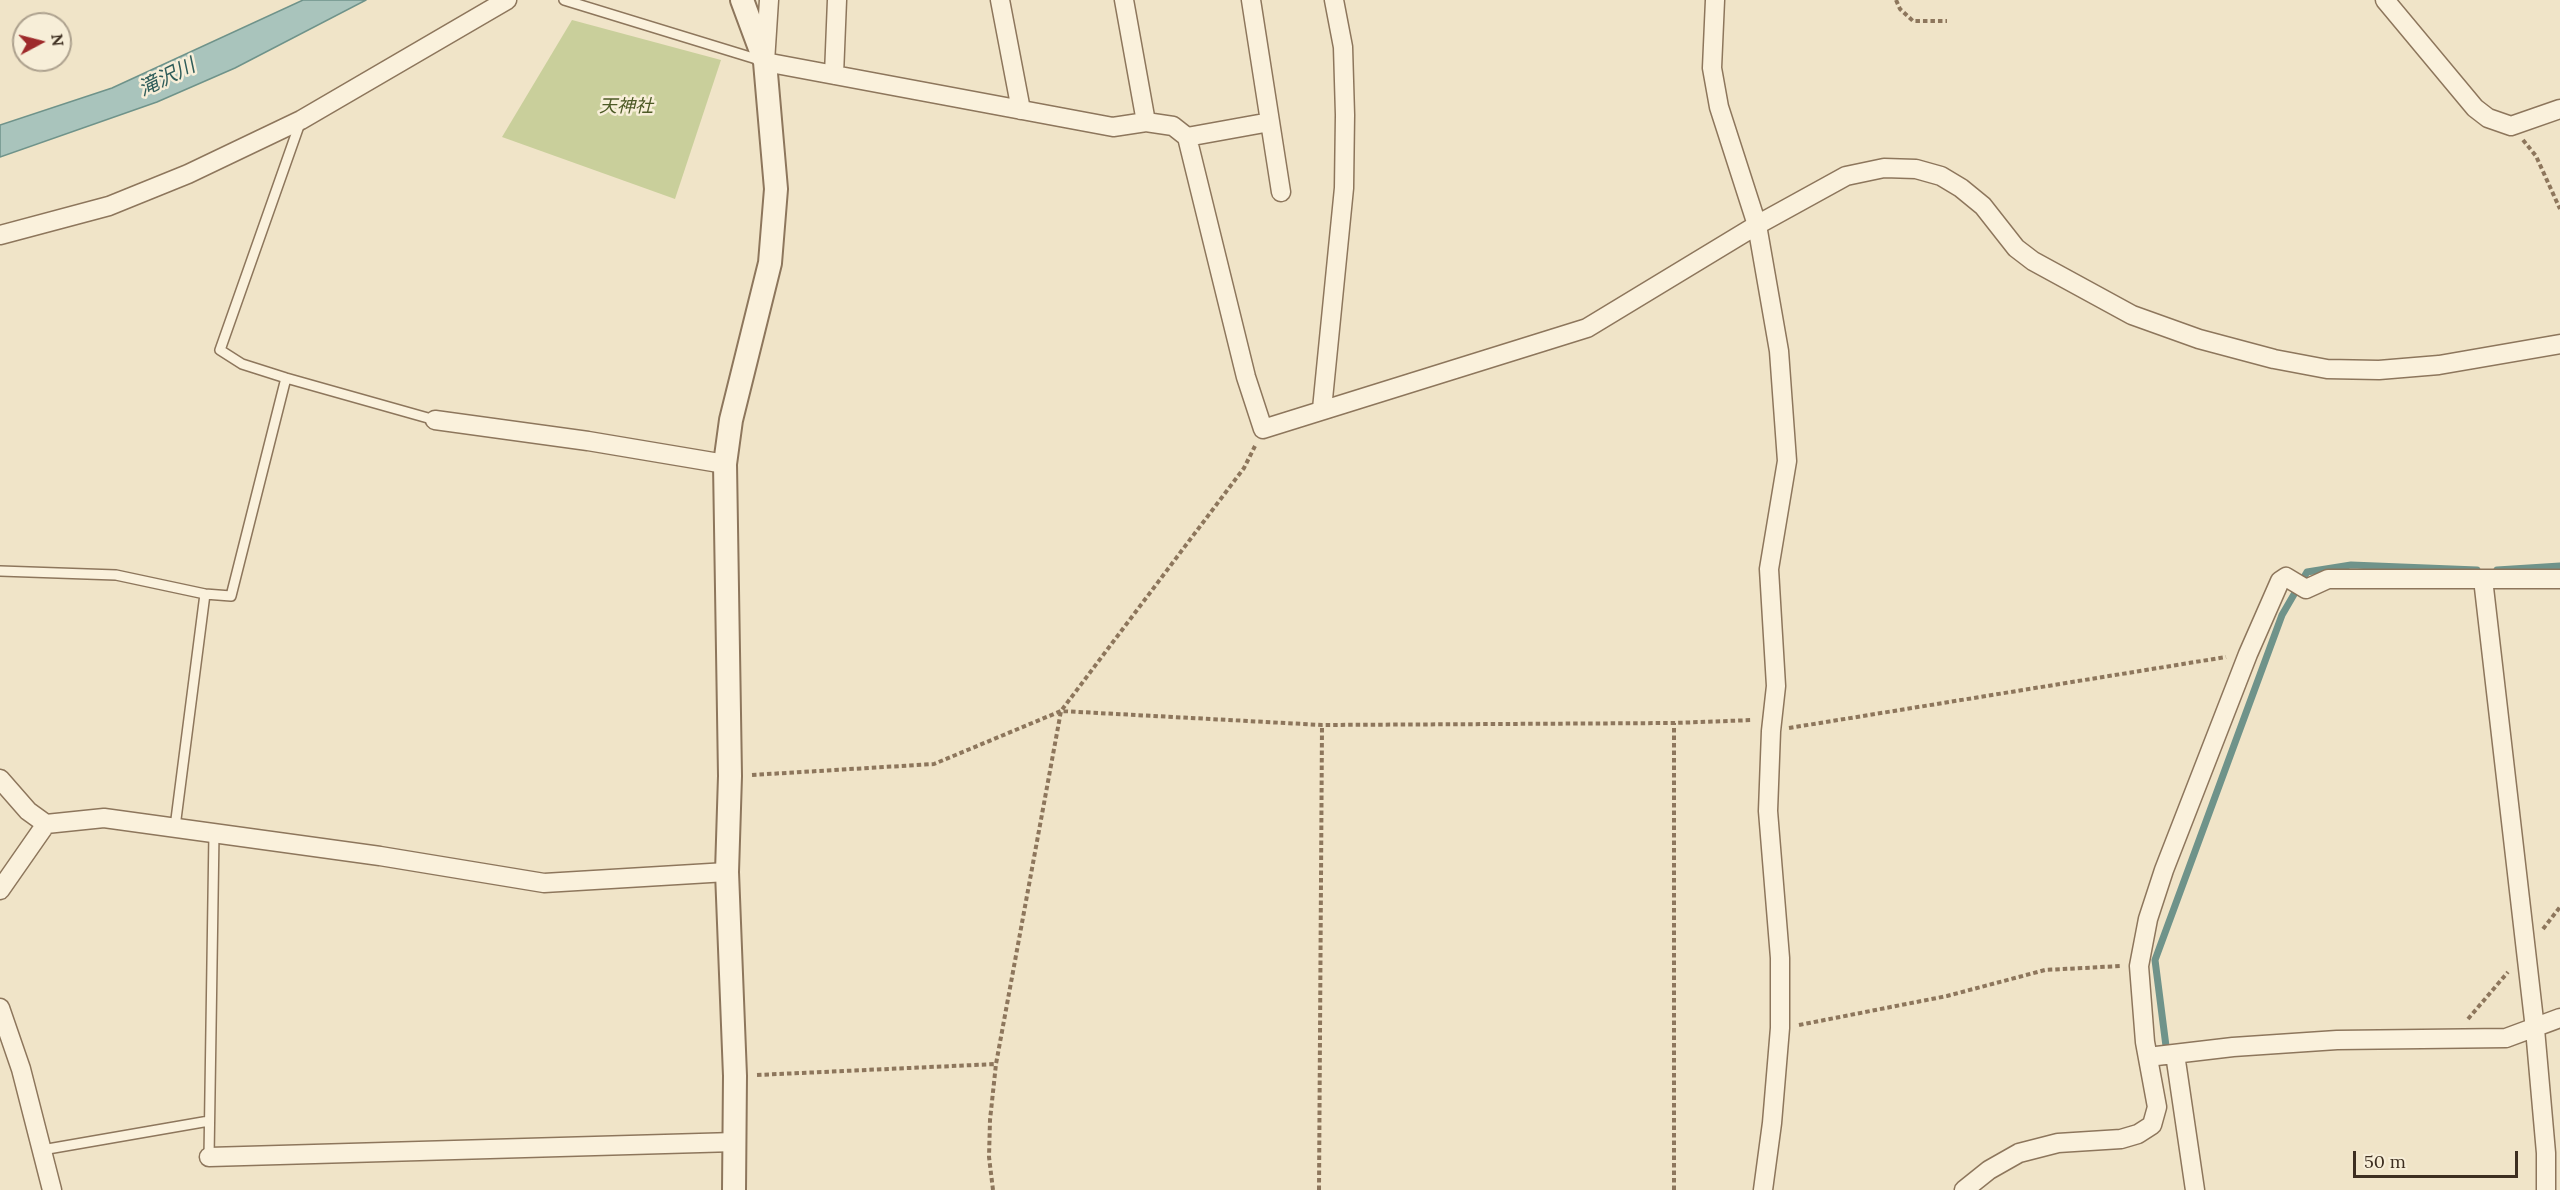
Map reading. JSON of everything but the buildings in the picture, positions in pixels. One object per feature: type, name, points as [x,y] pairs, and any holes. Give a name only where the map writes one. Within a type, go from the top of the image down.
[{"type":"street","points":[[0,235],[135,197],[301,120],[507,0]]},
{"type":"street","points":[[742,0],[765,62]]},
{"type":"street","points":[[734,1190],[735,1076],[727,872],[730,777],[725,464],[732,420],[770,263],[776,189],[765,62],[769,0]]},
{"type":"street","points":[[834,75],[837,0]]},
{"type":"street","points":[[1000,0],[1021,110]]},
{"type":"street","points":[[1124,0],[1146,122]]},
{"type":"street","points":[[1251,0],[1281,192]]},
{"type":"street","points":[[1322,409],[1344,188],[1345,115],[1342,47],[1334,0]]},
{"type":"street","points":[[1715,0],[1712,68],[1719,107],[1757,225],[1779,351],[1787,461],[1769,569],[1776,686],[1768,811],[1780,958],[1780,1028],[1772,1123],[1763,1190]]},
{"type":"street","points":[[2385,0],[2475,108],[2488,118],[2511,126],[2560,109]]},
{"type":"street","points":[[765,62],[1113,128],[1146,122],[1173,126],[1187,137],[1246,377],[1263,429],[1587,328],[1757,225],[1845,176],[1884,168],[1916,169],[1941,176],[1962,188],[1983,206],[2016,248],[2043,266],[2132,315],[2199,339],[2252,354],[2327,369],[2379,370],[2439,365],[2560,344]]},
{"type":"street","points":[[1187,137],[1270,122]]},
{"type":"street","points":[[435,420],[588,441],[725,464]]},
{"type":"street","points":[[2195,1190],[2139,966],[2148,919],[2164,870],[2248,654],[2280,581],[2286,577],[2306,589],[2328,579],[2560,579]]},
{"type":"street","points":[[2483,579],[2535,1029],[2546,1153],[2546,1190]]},
{"type":"street","points":[[0,779],[28,811],[46,824],[104,818],[380,856],[544,884],[727,872]]},
{"type":"street","points":[[0,890],[46,824]]},
{"type":"street","points":[[0,1008],[21,1069],[52,1190]]},
{"type":"street","points":[[2163,1056],[2337,1040],[2506,1038],[2560,1018]]},
{"type":"street","points":[[1964,1190],[1989,1170],[2019,1153],[2058,1143],[2121,1139],[2138,1134],[2152,1125],[2157,1107],[2163,1056]]},
{"type":"street","points":[[209,1157],[735,1142]]},
{"type":"lane","points":[[564,0],[765,62]]},
{"type":"lane","points":[[301,120],[220,351],[242,364],[435,420]]},
{"type":"lane","points":[[0,571],[116,575],[205,594],[231,596],[286,378]]},
{"type":"lane","points":[[175,827],[205,594]]},
{"type":"lane","points":[[209,1157],[214,833]]},
{"type":"lane","points":[[42,1149],[208,1121]]},
{"type":"path","points":[[1896,0],[1900,9],[1912,21],[1947,21]]},
{"type":"path","points":[[2511,126],[2536,156],[2560,209]]},
{"type":"path","points":[[993,1190],[989,1157],[996,1064],[1060,711],[1245,468],[1263,429]]},
{"type":"path","points":[[730,777],[934,764],[1060,711],[1322,725],[1674,723],[1772,725],[2248,654]]},
{"type":"path","points":[[1674,723],[1674,1190]]},
{"type":"path","points":[[1319,1190],[1322,725]]},
{"type":"path","points":[[2450,1040],[2526,951],[2560,907]]},
{"type":"path","points":[[1780,1028],[1947,996],[2045,970],[2139,966]]},
{"type":"path","points":[[735,1076],[996,1064]]},
{"type":"green space","name":"天神社","points":[[572,20],[721,60],[675,199],[502,137]]},
{"type":"water","name":"滝沢川","points":[[303,0],[366,0],[235,68],[157,102],[0,157],[0,125],[112,88]]},
{"type":"waterway","points":[[2167,1054],[2155,960],[2282,615],[2307,572],[2351,565],[2477,570]]},
{"type":"waterway","points":[[2497,570],[2560,566]]}]
